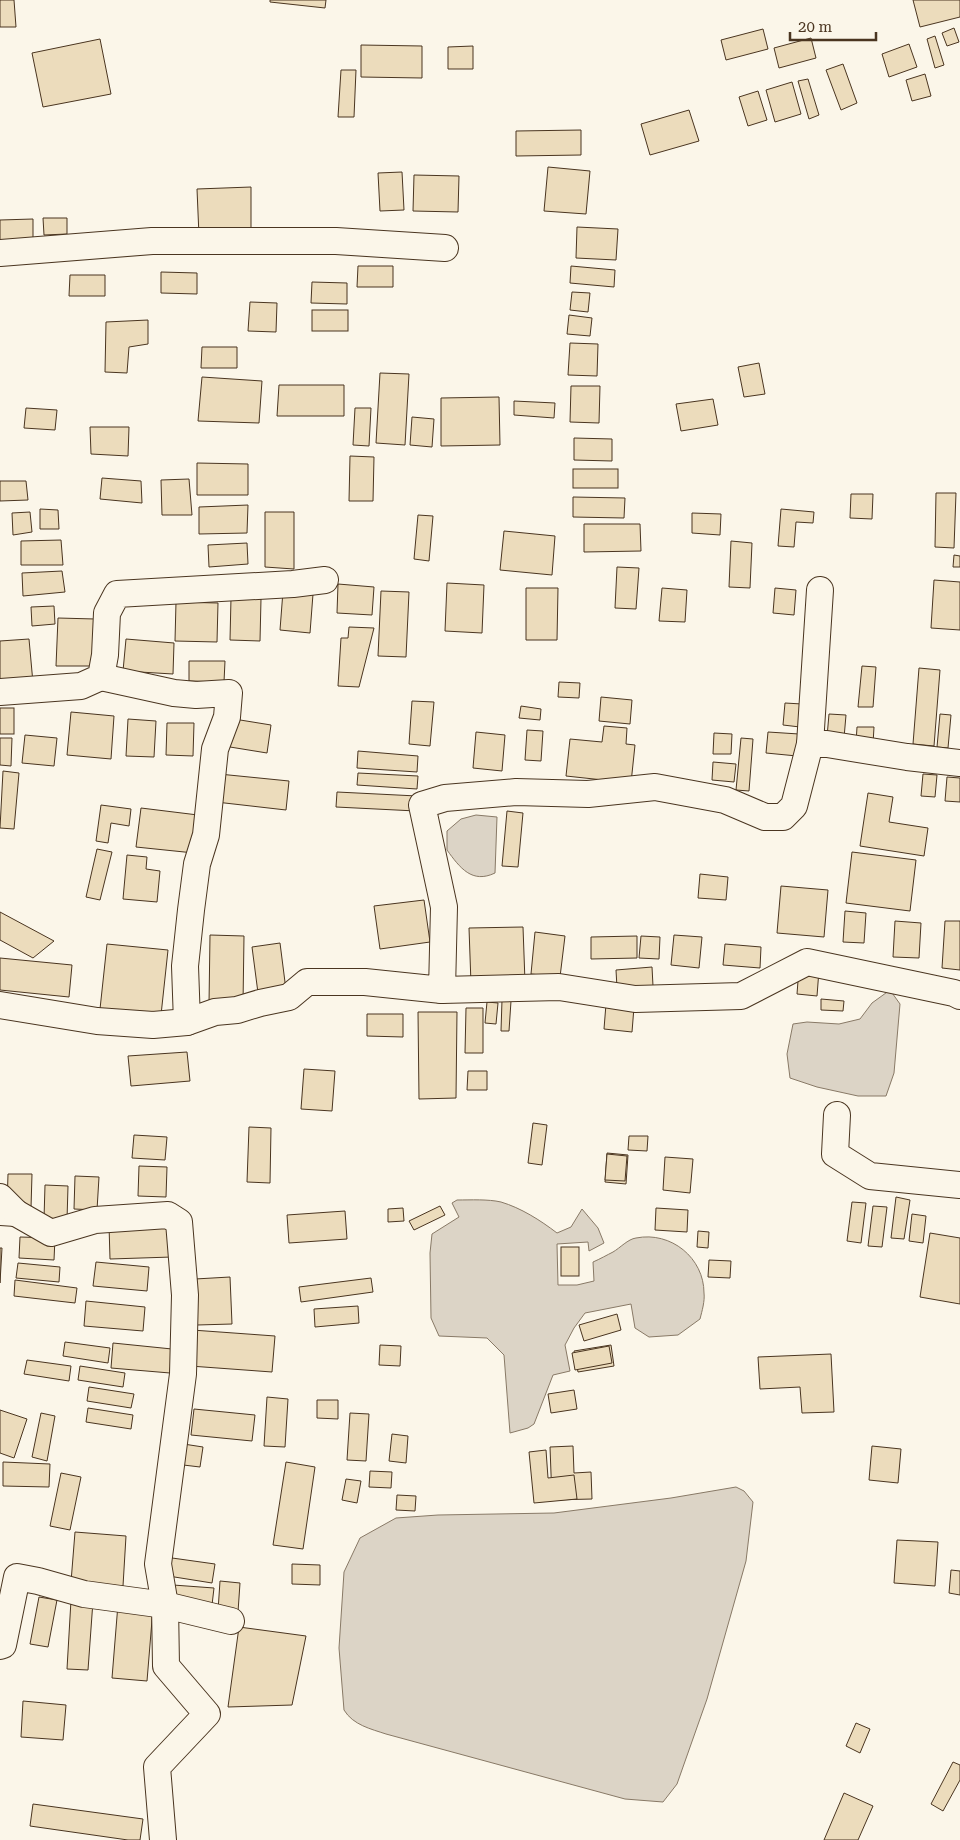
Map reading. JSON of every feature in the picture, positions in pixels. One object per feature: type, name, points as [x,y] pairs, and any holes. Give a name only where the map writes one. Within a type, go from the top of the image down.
[{"type":"street","points":[[0,252],[152,241],[336,241],[445,248]]},
{"type":"street","points":[[101,677],[105,655],[107,613],[117,594],[293,584],[325,580]]},
{"type":"street","points":[[442,990],[444,907],[422,805],[445,798],[516,792],[588,794],[655,787],[725,800],[764,817],[782,817],[794,806],[810,744],[820,590]]},
{"type":"street","points":[[0,692],[24,688],[81,686],[101,677],[174,692],[196,694],[229,693],[227,717],[214,749],[206,835],[197,864],[191,910],[185,966],[187,1022]]},
{"type":"street","points":[[810,744],[827,744],[907,757],[960,762]]},
{"type":"street","points":[[0,1005],[97,1021],[154,1025],[187,1022],[215,1012],[237,1010],[289,997],[307,982],[365,982],[442,990],[559,987],[636,999],[741,996],[807,962],[954,993],[960,996]]},
{"type":"street","points":[[837,1115],[835,1154],[870,1176],[960,1185]]},
{"type":"street","points":[[5,1208],[51,1233],[95,1220],[168,1215],[179,1222],[185,1295],[183,1374],[158,1564],[165,1605],[166,1666],[207,1714],[157,1766],[163,1840]]},
{"type":"street","points":[[0,1646],[3,1645],[17,1577],[84,1594],[165,1605],[231,1620]]},
{"type":"shaded area","points":[[476,815],[497,817],[495,873],[480,877],[462,868],[447,850],[447,831],[461,819]]},
{"type":"shaded area","points":[[890,990],[900,1004],[894,1073],[886,1096],[858,1096],[817,1087],[790,1078],[787,1054],[793,1024],[807,1022],[839,1024],[860,1019],[872,1003]]},
{"type":"shaded area","points":[[457,1200],[501,1202],[530,1215],[557,1233],[571,1227],[582,1209],[598,1228],[604,1243],[589,1251],[588,1242],[557,1244],[558,1285],[577,1285],[594,1281],[593,1262],[633,1239],[649,1237],[673,1243],[692,1258],[703,1280],[704,1299],[700,1319],[678,1335],[649,1337],[635,1328],[631,1304],[585,1313],[565,1345],[570,1371],[553,1375],[534,1424],[528,1428],[510,1433],[504,1355],[487,1338],[439,1336],[431,1318],[430,1253],[432,1234],[459,1217],[452,1203]]},
{"type":"shaded area","points":[[736,1487],[744,1491],[753,1502],[746,1561],[707,1699],[677,1784],[663,1802],[625,1799],[386,1734],[357,1723],[344,1710],[339,1648],[344,1572],[360,1538],[396,1518],[438,1515],[554,1513],[671,1498]]},
{"type":"building","points":[[0,0],[14,0],[16,27],[0,27]]},
{"type":"building","points":[[270,0],[326,0],[325,8],[270,2]]},
{"type":"building","points":[[913,0],[960,0],[960,17],[920,27]]},
{"type":"building","points":[[954,28],[959,42],[947,46],[942,33]]},
{"type":"building","points":[[763,29],[768,49],[726,60],[721,40]]},
{"type":"building","points":[[935,36],[944,65],[935,68],[927,39]]},
{"type":"building","points":[[811,38],[816,58],[779,68],[774,48]]},
{"type":"building","points":[[100,39],[111,94],[43,107],[32,53]]},
{"type":"building","points":[[909,44],[917,67],[889,77],[882,54]]},
{"type":"building","points":[[361,45],[422,46],[422,78],[361,77]]},
{"type":"building","points":[[473,46],[473,69],[448,69],[448,47]]},
{"type":"building","points":[[843,64],[857,103],[841,110],[826,70]]},
{"type":"building","points":[[341,70],[356,70],[354,117],[338,117]]},
{"type":"building","points":[[925,74],[931,96],[912,101],[906,80]]},
{"type":"building","points":[[808,79],[819,115],[809,119],[798,81]]},
{"type":"building","points":[[792,82],[801,114],[775,122],[766,90]]},
{"type":"building","points":[[758,91],[767,120],[748,126],[739,97]]},
{"type":"building","points":[[689,110],[699,141],[650,155],[641,124]]},
{"type":"building","points":[[581,130],[581,155],[516,156],[516,131]]},
{"type":"building","points":[[548,167],[590,171],[586,214],[544,211]]},
{"type":"building","points":[[402,172],[404,210],[380,211],[378,173]]},
{"type":"building","points":[[414,175],[459,176],[458,212],[413,211]]},
{"type":"building","points":[[251,187],[251,231],[199,236],[197,189]]},
{"type":"building","points":[[43,218],[67,218],[67,234],[44,235]]},
{"type":"building","points":[[33,219],[33,240],[0,241],[0,220]]},
{"type":"building","points":[[577,227],[618,229],[616,260],[576,258]]},
{"type":"building","points":[[358,266],[393,266],[393,287],[357,287]]},
{"type":"building","points":[[571,266],[615,270],[614,287],[570,283]]},
{"type":"building","points":[[161,272],[197,273],[197,294],[161,293]]},
{"type":"building","points":[[70,275],[105,275],[105,296],[69,296]]},
{"type":"building","points":[[312,282],[347,283],[347,304],[311,303]]},
{"type":"building","points":[[572,292],[590,293],[588,312],[570,310]]},
{"type":"building","points":[[250,302],[277,303],[276,332],[248,331]]},
{"type":"building","points":[[312,310],[348,310],[348,331],[312,331]]},
{"type":"building","points":[[569,315],[592,318],[590,336],[567,334]]},
{"type":"building","points":[[148,320],[148,344],[129,347],[127,373],[105,372],[106,322]]},
{"type":"building","points":[[570,343],[598,344],[597,376],[568,375]]},
{"type":"building","points":[[202,347],[237,347],[237,368],[201,368]]},
{"type":"building","points":[[759,363],[765,394],[744,397],[738,367]]},
{"type":"building","points":[[380,373],[409,374],[405,445],[376,443]]},
{"type":"building","points":[[202,377],[262,381],[259,423],[198,421]]},
{"type":"building","points":[[279,385],[344,385],[344,416],[277,416]]},
{"type":"building","points":[[571,386],[600,386],[599,423],[570,422]]},
{"type":"building","points":[[499,397],[500,445],[441,446],[441,398]]},
{"type":"building","points":[[713,399],[718,425],[681,431],[676,404]]},
{"type":"building","points":[[514,401],[555,403],[554,418],[514,415]]},
{"type":"building","points":[[26,408],[57,410],[55,430],[24,428]]},
{"type":"building","points":[[355,408],[371,408],[369,446],[353,445]]},
{"type":"building","points":[[412,417],[434,419],[432,447],[410,445]]},
{"type":"building","points":[[90,427],[129,427],[128,456],[91,454]]},
{"type":"building","points":[[574,438],[612,439],[612,461],[574,460]]},
{"type":"building","points":[[350,456],[374,457],[373,501],[349,501]]},
{"type":"building","points":[[197,463],[248,464],[248,495],[197,495]]},
{"type":"building","points":[[573,469],[618,469],[618,488],[573,488]]},
{"type":"building","points":[[102,478],[141,481],[142,503],[100,499]]},
{"type":"building","points":[[189,479],[192,515],[162,515],[161,480]]},
{"type":"building","points":[[0,481],[26,481],[28,500],[0,501]]},
{"type":"building","points":[[936,493],[956,493],[954,548],[935,547]]},
{"type":"building","points":[[851,494],[873,494],[872,519],[850,518]]},
{"type":"building","points":[[573,497],[625,498],[624,518],[573,517]]},
{"type":"building","points":[[248,505],[247,533],[199,534],[199,507]]},
{"type":"building","points":[[40,509],[58,510],[59,529],[40,529]]},
{"type":"building","points":[[781,509],[814,512],[813,523],[796,522],[794,547],[778,546]]},
{"type":"building","points":[[30,512],[32,532],[13,535],[12,513]]},
{"type":"building","points":[[265,512],[294,512],[294,569],[265,567]]},
{"type":"building","points":[[692,513],[721,514],[720,535],[692,533]]},
{"type":"building","points":[[418,515],[433,516],[429,561],[414,559]]},
{"type":"building","points":[[584,524],[640,524],[641,551],[584,552]]},
{"type":"building","points":[[504,531],[555,536],[552,575],[500,570]]},
{"type":"building","points":[[61,540],[63,565],[21,565],[21,541]]},
{"type":"building","points":[[731,541],[752,543],[750,588],[729,587]]},
{"type":"building","points":[[247,543],[248,564],[209,567],[208,545]]},
{"type":"building","points":[[954,555],[960,556],[960,567],[953,567]]},
{"type":"building","points":[[617,567],[639,568],[636,609],[615,608]]},
{"type":"building","points":[[62,571],[65,592],[23,596],[22,573]]},
{"type":"building","points":[[934,580],[960,582],[960,630],[931,628]]},
{"type":"building","points":[[447,583],[484,585],[482,633],[445,631]]},
{"type":"building","points":[[338,584],[374,587],[372,615],[337,613]]},
{"type":"building","points":[[526,588],[558,588],[557,640],[526,640]]},
{"type":"building","points":[[662,588],[687,590],[685,622],[659,621]]},
{"type":"building","points":[[775,588],[796,590],[794,615],[773,613]]},
{"type":"building","points":[[283,591],[313,594],[310,633],[280,630]]},
{"type":"building","points":[[381,591],[409,592],[406,657],[378,656]]},
{"type":"building","points":[[231,598],[261,599],[260,641],[230,640]]},
{"type":"building","points":[[176,602],[218,603],[217,642],[175,641]]},
{"type":"building","points":[[54,606],[55,624],[32,626],[31,607]]},
{"type":"building","points":[[58,618],[95,619],[94,666],[56,666]]},
{"type":"building","points":[[349,627],[374,628],[359,687],[338,686],[341,638],[348,638]]},
{"type":"building","points":[[29,639],[33,683],[0,686],[0,641]]},
{"type":"building","points":[[126,639],[174,643],[173,674],[123,671]]},
{"type":"building","points":[[189,661],[225,661],[224,682],[189,681]]},
{"type":"building","points":[[862,666],[876,667],[873,707],[858,707]]},
{"type":"building","points":[[919,668],[940,670],[934,746],[913,744]]},
{"type":"building","points":[[559,682],[580,683],[579,698],[558,697]]},
{"type":"building","points":[[601,697],[632,700],[630,724],[599,721]]},
{"type":"building","points":[[412,701],[434,702],[430,746],[409,744]]},
{"type":"building","points":[[785,703],[802,704],[800,727],[783,725]]},
{"type":"building","points":[[521,706],[541,709],[540,720],[519,718]]},
{"type":"building","points":[[0,708],[14,708],[14,734],[0,734]]},
{"type":"building","points":[[71,712],[114,716],[111,759],[67,755]]},
{"type":"building","points":[[829,714],[846,715],[844,738],[827,737]]},
{"type":"building","points":[[940,714],[951,715],[948,748],[937,747]]},
{"type":"building","points":[[128,719],[156,721],[154,757],[126,756]]},
{"type":"building","points":[[234,719],[271,725],[267,753],[230,747]]},
{"type":"building","points":[[167,723],[194,723],[193,756],[166,755]]},
{"type":"building","points":[[604,726],[627,728],[626,744],[635,745],[631,783],[566,776],[570,739],[602,742]]},
{"type":"building","points":[[857,727],[874,727],[873,744],[856,743]]},
{"type":"building","points":[[527,730],[543,731],[541,761],[525,760]]},
{"type":"building","points":[[476,732],[505,735],[502,771],[473,768]]},
{"type":"building","points":[[768,732],[799,734],[797,756],[766,753]]},
{"type":"building","points":[[714,733],[732,734],[731,754],[713,754]]},
{"type":"building","points":[[25,735],[57,738],[54,766],[22,763]]},
{"type":"building","points":[[0,738],[12,738],[11,766],[0,765]]},
{"type":"building","points":[[741,738],[753,739],[749,791],[736,790]]},
{"type":"building","points":[[358,751],[418,756],[417,772],[357,768]]},
{"type":"building","points":[[713,762],[736,764],[734,782],[712,780]]},
{"type":"building","points":[[3,771],[19,773],[14,829],[0,828]]},
{"type":"building","points":[[358,773],[418,776],[417,789],[357,785]]},
{"type":"building","points":[[219,774],[289,781],[286,810],[216,802]]},
{"type":"building","points":[[923,774],[937,775],[935,797],[921,796]]},
{"type":"building","points":[[947,777],[960,778],[960,802],[945,801]]},
{"type":"building","points":[[337,792],[417,796],[416,811],[336,807]]},
{"type":"building","points":[[868,793],[893,797],[889,822],[928,828],[924,856],[860,846]]},
{"type":"building","points":[[101,805],[131,809],[129,826],[111,823],[108,843],[96,841]]},
{"type":"building","points":[[141,808],[198,815],[194,853],[136,847]]},
{"type":"building","points":[[507,811],[523,813],[518,867],[502,866]]},
{"type":"building","points":[[97,849],[112,852],[100,900],[86,897]]},
{"type":"building","points":[[852,852],[916,860],[910,911],[846,903]]},
{"type":"building","points":[[127,855],[147,857],[146,869],[160,871],[157,902],[123,899]]},
{"type":"building","points":[[700,874],[728,877],[726,900],[698,898]]},
{"type":"building","points":[[781,886],[828,890],[824,937],[777,933]]},
{"type":"building","points":[[424,900],[430,942],[380,949],[374,906]]},
{"type":"building","points":[[845,911],[866,913],[864,943],[843,942]]},
{"type":"building","points":[[0,912],[54,941],[33,958],[0,940]]},
{"type":"building","points":[[895,921],[921,923],[919,958],[893,957]]},
{"type":"building","points":[[945,921],[960,921],[960,970],[942,968]]},
{"type":"building","points":[[523,927],[525,982],[471,984],[469,928]]},
{"type":"building","points":[[535,932],[565,936],[560,977],[531,974]]},
{"type":"building","points":[[210,935],[244,936],[243,1004],[209,1004]]},
{"type":"building","points":[[674,935],[702,937],[699,968],[671,965]]},
{"type":"building","points":[[637,936],[637,958],[591,959],[591,937]]},
{"type":"building","points":[[641,936],[660,937],[659,959],[639,958]]},
{"type":"building","points":[[280,943],[286,990],[258,993],[252,947]]},
{"type":"building","points":[[107,944],[168,950],[161,1015],[100,1009]]},
{"type":"building","points":[[725,944],[761,947],[760,968],[723,965]]},
{"type":"building","points":[[0,958],[72,965],[69,997],[0,990]]},
{"type":"building","points":[[652,967],[653,986],[617,988],[616,970]]},
{"type":"building","points":[[799,968],[819,970],[817,996],[797,994]]},
{"type":"building","points":[[821,999],[844,1001],[843,1011],[821,1010]]},
{"type":"building","points":[[502,1000],[511,1001],[509,1031],[501,1031]]},
{"type":"building","points":[[487,1002],[498,1003],[496,1024],[485,1023]]},
{"type":"building","points":[[606,1004],[634,1007],[632,1032],[604,1029]]},
{"type":"building","points":[[466,1008],[483,1008],[483,1053],[465,1053]]},
{"type":"building","points":[[418,1012],[457,1012],[456,1098],[419,1099]]},
{"type":"building","points":[[367,1014],[403,1014],[403,1037],[367,1036]]},
{"type":"building","points":[[187,1052],[190,1081],[131,1086],[128,1056]]},
{"type":"building","points":[[304,1069],[335,1071],[332,1111],[301,1109]]},
{"type":"building","points":[[468,1071],[487,1071],[487,1090],[467,1090]]},
{"type":"building","points":[[533,1123],[547,1125],[542,1165],[528,1163]]},
{"type":"building","points":[[249,1127],[271,1128],[270,1183],[247,1182]]},
{"type":"building","points":[[134,1135],[167,1137],[165,1160],[132,1158]]},
{"type":"building","points":[[629,1136],[648,1136],[647,1151],[628,1150]]},
{"type":"building","points":[[607,1153],[628,1155],[626,1184],[605,1182]]},
{"type":"building","points":[[607,1154],[627,1156],[625,1181],[605,1180]]},
{"type":"building","points":[[665,1157],[693,1159],[690,1193],[663,1190]]},
{"type":"building","points":[[139,1166],[167,1167],[166,1197],[138,1196]]},
{"type":"building","points":[[8,1174],[32,1174],[31,1208],[7,1207]]},
{"type":"building","points":[[75,1176],[99,1177],[97,1210],[74,1209]]},
{"type":"building","points":[[45,1185],[68,1186],[67,1220],[44,1219]]},
{"type":"building","points":[[896,1197],[910,1200],[904,1239],[891,1238]]},
{"type":"building","points":[[852,1202],[866,1203],[861,1243],[847,1241]]},
{"type":"building","points":[[440,1206],[445,1215],[414,1230],[409,1221]]},
{"type":"building","points":[[873,1206],[887,1207],[882,1247],[868,1246]]},
{"type":"building","points":[[403,1208],[404,1221],[388,1222],[388,1209]]},
{"type":"building","points":[[656,1208],[688,1210],[687,1232],[655,1230]]},
{"type":"building","points":[[345,1211],[347,1239],[289,1243],[287,1215]]},
{"type":"building","points":[[912,1214],[926,1216],[923,1243],[909,1241]]},
{"type":"building","points":[[171,1223],[172,1257],[110,1259],[109,1225]]},
{"type":"building","points":[[698,1231],[709,1232],[708,1248],[697,1247]]},
{"type":"building","points":[[930,1233],[960,1238],[960,1304],[920,1297]]},
{"type":"building","points":[[20,1237],[55,1238],[54,1260],[19,1258]]},
{"type":"building","points":[[561,1247],[579,1247],[579,1276],[561,1276]]},
{"type":"building","points":[[0,1248],[2,1248],[0,1283]]},
{"type":"building","points":[[709,1260],[731,1261],[730,1278],[708,1277]]},
{"type":"building","points":[[96,1262],[149,1267],[147,1291],[93,1286]]},
{"type":"building","points":[[18,1263],[60,1267],[59,1282],[16,1278]]},
{"type":"building","points":[[230,1277],[232,1324],[197,1325],[195,1279]]},
{"type":"building","points":[[371,1278],[373,1292],[301,1302],[299,1287]]},
{"type":"building","points":[[15,1280],[77,1288],[75,1303],[14,1296]]},
{"type":"building","points":[[86,1301],[145,1307],[143,1331],[84,1326]]},
{"type":"building","points":[[358,1306],[359,1323],[315,1327],[314,1309]]},
{"type":"building","points":[[617,1314],[621,1330],[584,1341],[579,1325]]},
{"type":"building","points":[[192,1330],[275,1336],[272,1372],[190,1366]]},
{"type":"building","points":[[65,1342],[110,1348],[108,1363],[63,1356]]},
{"type":"building","points":[[113,1343],[172,1349],[170,1373],[111,1368]]},
{"type":"building","points":[[380,1345],[401,1346],[400,1366],[379,1365]]},
{"type":"building","points":[[611,1345],[614,1366],[578,1372],[574,1351]]},
{"type":"building","points":[[609,1346],[612,1363],[575,1370],[572,1353]]},
{"type":"building","points":[[831,1354],[834,1412],[802,1413],[800,1387],[760,1389],[758,1357]]},
{"type":"building","points":[[27,1360],[71,1366],[69,1381],[24,1374]]},
{"type":"building","points":[[80,1366],[125,1373],[123,1387],[78,1380]]},
{"type":"building","points":[[89,1387],[134,1394],[131,1408],[87,1401]]},
{"type":"building","points":[[574,1390],[577,1409],[551,1413],[548,1394]]},
{"type":"building","points":[[267,1397],[288,1399],[285,1447],[264,1446]]},
{"type":"building","points":[[317,1400],[338,1400],[338,1419],[317,1418]]},
{"type":"building","points":[[88,1408],[133,1415],[131,1429],[86,1422]]},
{"type":"building","points":[[194,1409],[255,1415],[252,1441],[191,1435]]},
{"type":"building","points":[[0,1410],[27,1419],[14,1458],[0,1453]]},
{"type":"building","points":[[41,1413],[55,1416],[47,1461],[32,1457]]},
{"type":"building","points":[[350,1413],[369,1414],[366,1461],[347,1460]]},
{"type":"building","points":[[392,1434],[408,1436],[406,1463],[389,1461]]},
{"type":"building","points":[[177,1443],[203,1447],[200,1467],[175,1464]]},
{"type":"building","points":[[573,1446],[574,1473],[591,1472],[592,1499],[552,1500],[550,1447]]},
{"type":"building","points":[[872,1446],[901,1449],[898,1483],[869,1480]]},
{"type":"building","points":[[546,1450],[548,1478],[574,1475],[577,1499],[534,1503],[529,1452]]},
{"type":"building","points":[[3,1462],[50,1464],[49,1487],[3,1486]]},
{"type":"building","points":[[286,1462],[315,1467],[303,1549],[273,1545]]},
{"type":"building","points":[[370,1471],[392,1472],[391,1488],[369,1487]]},
{"type":"building","points":[[61,1473],[81,1477],[70,1530],[50,1526]]},
{"type":"building","points":[[346,1479],[361,1481],[357,1503],[342,1500]]},
{"type":"building","points":[[397,1495],[416,1496],[415,1511],[396,1510]]},
{"type":"building","points":[[75,1532],[126,1536],[123,1586],[71,1582]]},
{"type":"building","points":[[897,1540],[938,1542],[935,1586],[894,1583]]},
{"type":"building","points":[[165,1557],[215,1564],[212,1583],[162,1575]]},
{"type":"building","points":[[292,1564],[320,1565],[320,1585],[292,1584]]},
{"type":"building","points":[[951,1570],[960,1571],[960,1595],[949,1593]]},
{"type":"building","points":[[220,1581],[240,1583],[238,1612],[218,1611]]},
{"type":"building","points":[[173,1585],[214,1588],[212,1605],[171,1602]]},
{"type":"building","points":[[39,1597],[57,1600],[48,1647],[30,1644]]},
{"type":"building","points":[[71,1600],[93,1601],[88,1670],[67,1669]]},
{"type":"building","points":[[118,1604],[153,1608],[147,1681],[112,1678]]},
{"type":"building","points":[[239,1627],[306,1636],[292,1705],[228,1707]]},
{"type":"building","points":[[23,1701],[66,1705],[63,1740],[21,1737]]},
{"type":"building","points":[[856,1723],[870,1729],[860,1753],[846,1746]]},
{"type":"building","points":[[953,1762],[960,1765],[960,1780],[943,1811],[931,1804]]},
{"type":"building","points":[[844,1793],[873,1806],[858,1840],[824,1840]]},
{"type":"building","points":[[33,1804],[143,1819],[140,1840],[128,1840],[30,1826]]}]
